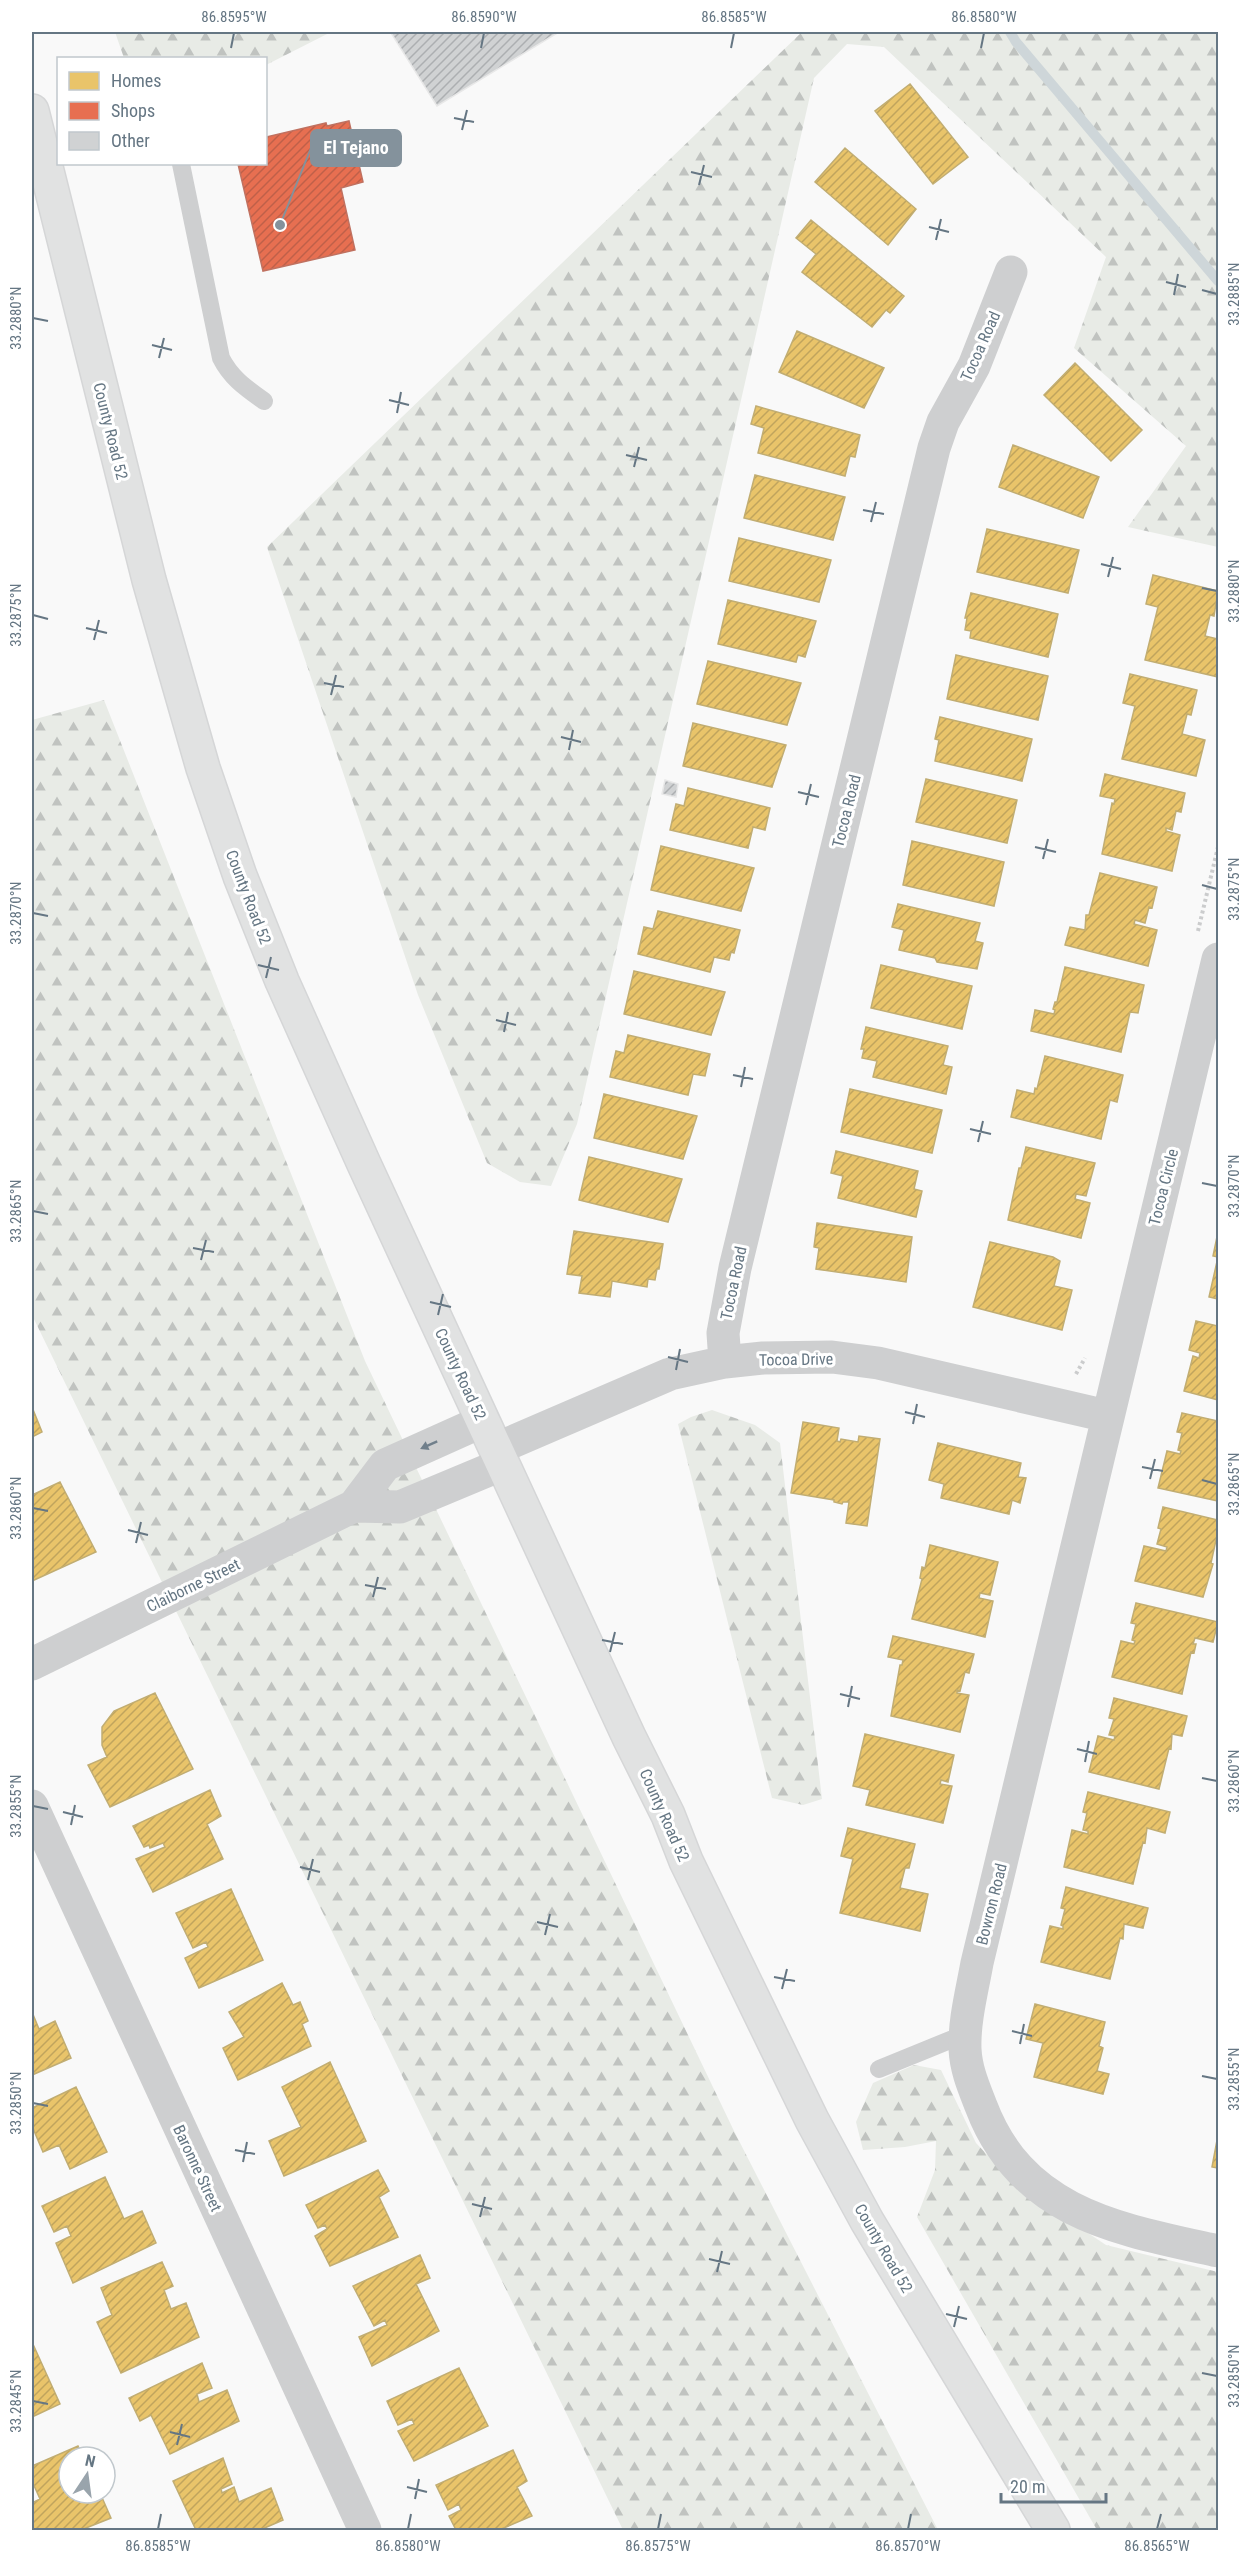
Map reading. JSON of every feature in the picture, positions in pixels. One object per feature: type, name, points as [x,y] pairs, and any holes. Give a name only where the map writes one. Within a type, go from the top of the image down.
[{"type":"main road","name":"County Road 52","points":[[32,111],[149,580],[203,768],[240,876],[282,981],[629,1737],[668,1815],[686,1861],[812,2120],[867,2221],[1053,2530]]},
{"type":"street","name":"Tocoa Road","points":[[725,1362],[723,1333],[735,1268],[934,448],[943,422],[974,366],[1011,272]]},
{"type":"street","name":"Tocoa Circle","points":[[1107,1416],[1218,958]]},
{"type":"street","name":"Tocoa Drive","points":[[494,1445],[670,1374],[725,1362],[799,1356],[878,1363],[1107,1416]]},
{"type":"street","name":"Bowron Road","points":[[1107,1416],[977,1963],[965,2034],[968,2072],[987,2122],[1023,2174],[1040,2190],[1072,2210],[1111,2224],[1218,2252]]},
{"type":"street","name":"Claiborne Street","points":[[32,1664],[354,1506],[385,1465],[494,1445]]},
{"type":"street","name":"Claiborne Street","points":[[354,1506],[400,1507],[494,1445]]},
{"type":"street","name":"Baronne Street","points":[[32,1806],[365,2530]]},
{"type":"lane","points":[[181,165],[220,358],[238,383],[264,401]]},
{"type":"lane","points":[[879,2069],[965,2034]]},
{"type":"green space","points":[[115,32],[331,32],[267,64],[267,57],[124,57]]},
{"type":"green space","points":[[802,32],[1218,32],[1218,547],[1128,527],[1186,446],[1074,348],[1106,257],[884,47],[847,44],[814,78],[577,1124],[551,1186],[520,1182],[487,1163],[418,995],[267,547]]},
{"type":"green space","points":[[104,700],[365,1361],[734,2131],[938,2530],[623,2530],[32,1315],[32,720]]},
{"type":"green space","points":[[712,1410],[755,1425],[780,1443],[822,1799],[803,1805],[772,1798],[678,1424]]},
{"type":"green space","points":[[914,2065],[941,2070],[976,2143],[1016,2185],[1106,2245],[1218,2272],[1218,2530],[1097,2530],[917,2217],[935,2170],[936,2141],[905,2147],[863,2150],[856,2122],[873,2083]]},
{"type":"building: Homes","points":[[910,84],[968,157],[933,184],[875,111]]},
{"type":"building: Homes","points":[[845,148],[916,209],[888,245],[815,182]]},
{"type":"building: Homes","points":[[811,220],[904,296],[890,313],[886,310],[872,327],[802,272],[816,254],[796,238]]},
{"type":"building: Homes","points":[[797,331],[884,368],[864,408],[779,372]]},
{"type":"building: Homes","points":[[1075,363],[1142,430],[1111,461],[1044,395]]},
{"type":"building: Homes","points":[[756,406],[860,435],[855,457],[850,456],[845,476],[758,453],[764,428],[751,424]]},
{"type":"building: Homes","points":[[1013,445],[1099,477],[1083,518],[999,487]]},
{"type":"building: Homes","points":[[755,475],[845,497],[833,540],[744,518]]},
{"type":"building: Homes","points":[[987,529],[1079,550],[1068,593],[977,572]]},
{"type":"building: Homes","points":[[739,538],[831,560],[819,602],[729,581]]},
{"type":"building: Homes","points":[[1153,575],[1218,591],[1214,616],[1210,615],[1205,636],[1218,639],[1218,677],[1145,660],[1158,607],[1146,604]]},
{"type":"building: Homes","points":[[971,593],[1058,614],[1048,657],[970,638],[971,631],[965,630],[967,618],[965,618]]},
{"type":"building: Homes","points":[[728,600],[816,621],[805,657],[798,655],[796,662],[718,644]]},
{"type":"building: Homes","points":[[956,655],[1048,676],[1038,720],[947,699]]},
{"type":"building: Homes","points":[[708,661],[801,683],[787,725],[697,704]]},
{"type":"building: Homes","points":[[1130,674],[1197,690],[1191,715],[1187,714],[1182,734],[1205,740],[1196,776],[1122,759],[1135,706],[1123,703]]},
{"type":"building: Homes","points":[[940,717],[1032,739],[1022,781],[935,761],[939,740],[935,739]]},
{"type":"building: Homes","points":[[693,723],[786,745],[772,787],[683,766]]},
{"type":"building: Homes","points":[[1105,774],[1185,793],[1181,812],[1176,811],[1172,830],[1166,828],[1166,831],[1180,835],[1172,871],[1102,854],[1112,803],[1114,804],[1115,799],[1100,796]]},
{"type":"building: Homes","points":[[926,779],[1017,800],[1007,843],[916,822]]},
{"type":"building: Homes","points":[[688,788],[770,808],[765,830],[753,827],[748,848],[670,830],[676,804],[684,806]]},
{"type":"building: Homes","points":[[912,841],[1004,862],[994,906],[903,885]]},
{"type":"building: Homes","points":[[661,846],[754,868],[741,911],[651,890]]},
{"type":"building: Homes","points":[[1100,873],[1157,887],[1152,908],[1149,907],[1145,923],[1135,920],[1134,924],[1157,930],[1148,966],[1065,945],[1070,927],[1085,930],[1086,915],[1089,915]]},
{"type":"building: Homes","points":[[898,904],[980,923],[975,941],[983,943],[977,969],[937,962],[935,958],[899,950],[904,930],[892,927]]},
{"type":"building: Homes","points":[[658,911],[740,930],[734,953],[731,952],[729,960],[714,957],[710,972],[638,954],[644,927],[653,929]]},
{"type":"building: Homes","points":[[881,965],[972,986],[962,1029],[871,1008]]},
{"type":"building: Homes","points":[[1065,967],[1144,985],[1138,1013],[1130,1012],[1121,1052],[1031,1031],[1035,1010],[1054,1014],[1053,1009],[1057,1002]]},
{"type":"building: Homes","points":[[634,971],[725,992],[711,1035],[624,1014]]},
{"type":"building: Homes","points":[[866,1027],[948,1046],[943,1065],[952,1067],[946,1094],[873,1077],[877,1061],[862,1058],[864,1049],[861,1049]]},
{"type":"building: Homes","points":[[628,1035],[710,1054],[705,1076],[693,1074],[688,1095],[610,1077],[616,1051],[624,1053]]},
{"type":"building: Homes","points":[[1045,1056],[1123,1075],[1117,1102],[1110,1100],[1101,1139],[1011,1117],[1017,1090],[1034,1094],[1035,1088],[1037,1089]]},
{"type":"building: Homes","points":[[850,1089],[942,1110],[932,1153],[841,1132]]},
{"type":"building: Homes","points":[[604,1094],[697,1116],[683,1159],[594,1138]]},
{"type":"building: Homes","points":[[1026,1147],[1095,1163],[1086,1196],[1076,1194],[1075,1199],[1090,1203],[1081,1238],[1008,1220]]},
{"type":"building: Homes","points":[[836,1151],[918,1171],[914,1189],[922,1191],[916,1217],[838,1198],[843,1176],[831,1173]]},
{"type":"building: Homes","points":[[589,1157],[682,1179],[668,1222],[579,1200]]},
{"type":"building: Homes","points":[[817,1223],[912,1237],[906,1282],[816,1269],[819,1248],[814,1247]]},
{"type":"building: Homes","points":[[574,1231],[663,1244],[655,1280],[648,1279],[647,1287],[612,1281],[610,1297],[579,1293],[582,1276],[567,1274]]},
{"type":"building: Homes","points":[[1218,1232],[1218,1257],[1213,1256]]},
{"type":"building: Homes","points":[[990,1242],[1053,1257],[1060,1261],[1054,1286],[1072,1290],[1062,1330],[973,1307]]},
{"type":"building: Homes","points":[[1218,1257],[1218,1299],[1209,1297]]},
{"type":"building: Homes","points":[[1196,1321],[1218,1326],[1218,1400],[1184,1391],[1193,1356],[1199,1358],[1200,1353],[1189,1350]]},
{"type":"building: Homes","points":[[32,1407],[42,1432],[32,1437]]},
{"type":"building: Homes","points":[[1182,1413],[1218,1421],[1218,1501],[1158,1488],[1167,1451],[1180,1454],[1181,1451],[1178,1450],[1182,1433],[1177,1432]]},
{"type":"building: Homes","points":[[803,1422],[839,1428],[837,1441],[840,1442],[841,1439],[858,1442],[859,1436],[880,1439],[867,1526],[846,1523],[849,1502],[842,1504],[834,1500],[791,1493]]},
{"type":"building: Homes","points":[[938,1443],[1021,1463],[1018,1477],[1026,1478],[1020,1503],[1012,1500],[1009,1514],[941,1498],[944,1484],[929,1480]]},
{"type":"building: Homes","points":[[60,1482],[96,1552],[32,1581],[32,1495]]},
{"type":"building: Homes","points":[[1163,1507],[1218,1520],[1211,1563],[1213,1564],[1203,1597],[1135,1581],[1144,1546],[1166,1551],[1167,1547],[1157,1544]]},
{"type":"building: Homes","points":[[930,1545],[998,1562],[990,1595],[980,1593],[979,1598],[993,1601],[985,1637],[912,1619],[922,1579],[920,1578],[922,1567],[925,1568]]},
{"type":"building: Homes","points":[[1136,1603],[1218,1622],[1213,1642],[1195,1638],[1194,1653],[1191,1652],[1182,1694],[1112,1677],[1121,1641],[1134,1644],[1135,1641],[1132,1640],[1136,1624],[1131,1623]]},
{"type":"building: Homes","points":[[893,1636],[974,1654],[969,1673],[965,1672],[960,1691],[957,1690],[957,1693],[969,1695],[960,1732],[891,1716],[900,1665],[903,1660],[888,1657]]},
{"type":"building: Homes","points":[[155,1693],[193,1769],[110,1807],[88,1765],[107,1757],[102,1745],[102,1727],[114,1711]]},
{"type":"building: Homes","points":[[1114,1698],[1187,1716],[1182,1736],[1172,1734],[1171,1749],[1169,1748],[1159,1789],[1089,1772],[1098,1736],[1114,1740],[1115,1736],[1109,1735],[1114,1719],[1109,1718]]},
{"type":"building: Homes","points":[[865,1734],[954,1755],[948,1782],[941,1780],[940,1784],[952,1786],[943,1823],[866,1805],[870,1790],[853,1786]]},
{"type":"building: Homes","points":[[210,1790],[221,1816],[207,1824],[223,1859],[153,1892],[136,1859],[165,1847],[163,1843],[150,1848],[149,1845],[144,1847],[133,1826]]},
{"type":"building: Homes","points":[[1088,1792],[1170,1812],[1165,1833],[1147,1828],[1133,1884],[1064,1867],[1072,1830],[1088,1834],[1088,1831],[1083,1830],[1087,1813],[1083,1812]]},
{"type":"building: Homes","points":[[848,1828],[915,1844],[909,1868],[905,1868],[900,1888],[928,1894],[920,1931],[840,1913],[853,1859],[841,1856]]},
{"type":"building: Homes","points":[[1066,1887],[1148,1908],[1143,1928],[1124,1924],[1123,1939],[1120,1938],[1110,1979],[1041,1962],[1050,1926],[1063,1929],[1061,1925],[1065,1909],[1061,1908]]},
{"type":"building: Homes","points":[[231,1889],[263,1960],[199,1988],[185,1958],[208,1947],[206,1942],[193,1948],[176,1913]]},
{"type":"building: Homes","points":[[282,1983],[293,2005],[300,2002],[308,2021],[302,2024],[311,2046],[238,2080],[223,2048],[244,2037],[229,2012]]},
{"type":"building: Homes","points":[[1035,2004],[1105,2022],[1099,2046],[1103,2048],[1097,2071],[1109,2074],[1103,2094],[1034,2077],[1043,2043],[1026,2039]]},
{"type":"building: Homes","points":[[32,2012],[39,2029],[55,2021],[71,2058],[32,2075]]},
{"type":"building: Homes","points":[[330,2062],[366,2141],[284,2176],[269,2141],[301,2127],[282,2087]]},
{"type":"building: Homes","points":[[76,2087],[107,2152],[70,2169],[59,2145],[43,2152],[32,2126],[32,2108]]},
{"type":"building: Homes","points":[[1218,2135],[1218,2168],[1212,2167]]},
{"type":"building: Homes","points":[[378,2170],[389,2191],[379,2197],[398,2237],[330,2266],[315,2236],[327,2229],[325,2225],[318,2228],[306,2205]]},
{"type":"building: Homes","points":[[105,2177],[124,2219],[142,2211],[156,2243],[73,2283],[56,2243],[71,2236],[67,2226],[54,2232],[42,2206]]},
{"type":"building: Homes","points":[[420,2255],[430,2278],[416,2284],[439,2331],[372,2366],[359,2337],[387,2325],[385,2320],[374,2326],[353,2286]]},
{"type":"building: Homes","points":[[162,2262],[173,2286],[164,2290],[171,2309],[186,2303],[199,2337],[121,2373],[97,2322],[112,2315],[101,2288]]},
{"type":"building: Homes","points":[[32,2342],[60,2404],[32,2417]]},
{"type":"building: Homes","points":[[202,2363],[212,2388],[197,2394],[199,2402],[227,2390],[239,2421],[170,2454],[151,2415],[140,2421],[129,2398]]},
{"type":"building: Homes","points":[[459,2368],[488,2426],[414,2461],[398,2431],[414,2424],[412,2419],[398,2425],[387,2401]]},
{"type":"building: Homes","points":[[513,2450],[527,2481],[517,2487],[532,2516],[499,2530],[456,2530],[449,2516],[461,2510],[459,2504],[448,2510],[436,2485]]},
{"type":"building: Homes","points":[[57,2455],[57,2505],[105,2505],[111,2518],[81,2530],[32,2530],[32,2503],[40,2499],[32,2481],[32,2466]]},
{"type":"building: Homes","points":[[223,2458],[232,2484],[221,2489],[222,2493],[234,2487],[239,2502],[271,2488],[283,2520],[260,2530],[196,2530],[173,2481]]},
{"type":"building: Shops","points":[[349,121],[363,182],[341,188],[355,250],[263,271],[238,165],[267,165],[267,137],[326,123],[327,126]]},
{"type":"building: Other","points":[[559,32],[437,106],[391,33]]},
{"type":"building: Other","points":[[665,780],[678,784],[676,797],[662,794]]},
{"type":"waterway","points":[[1010,32],[1016,42],[1218,281]]},
{"type":"place","name":"El Tejano","points":[[280,225]]}]
